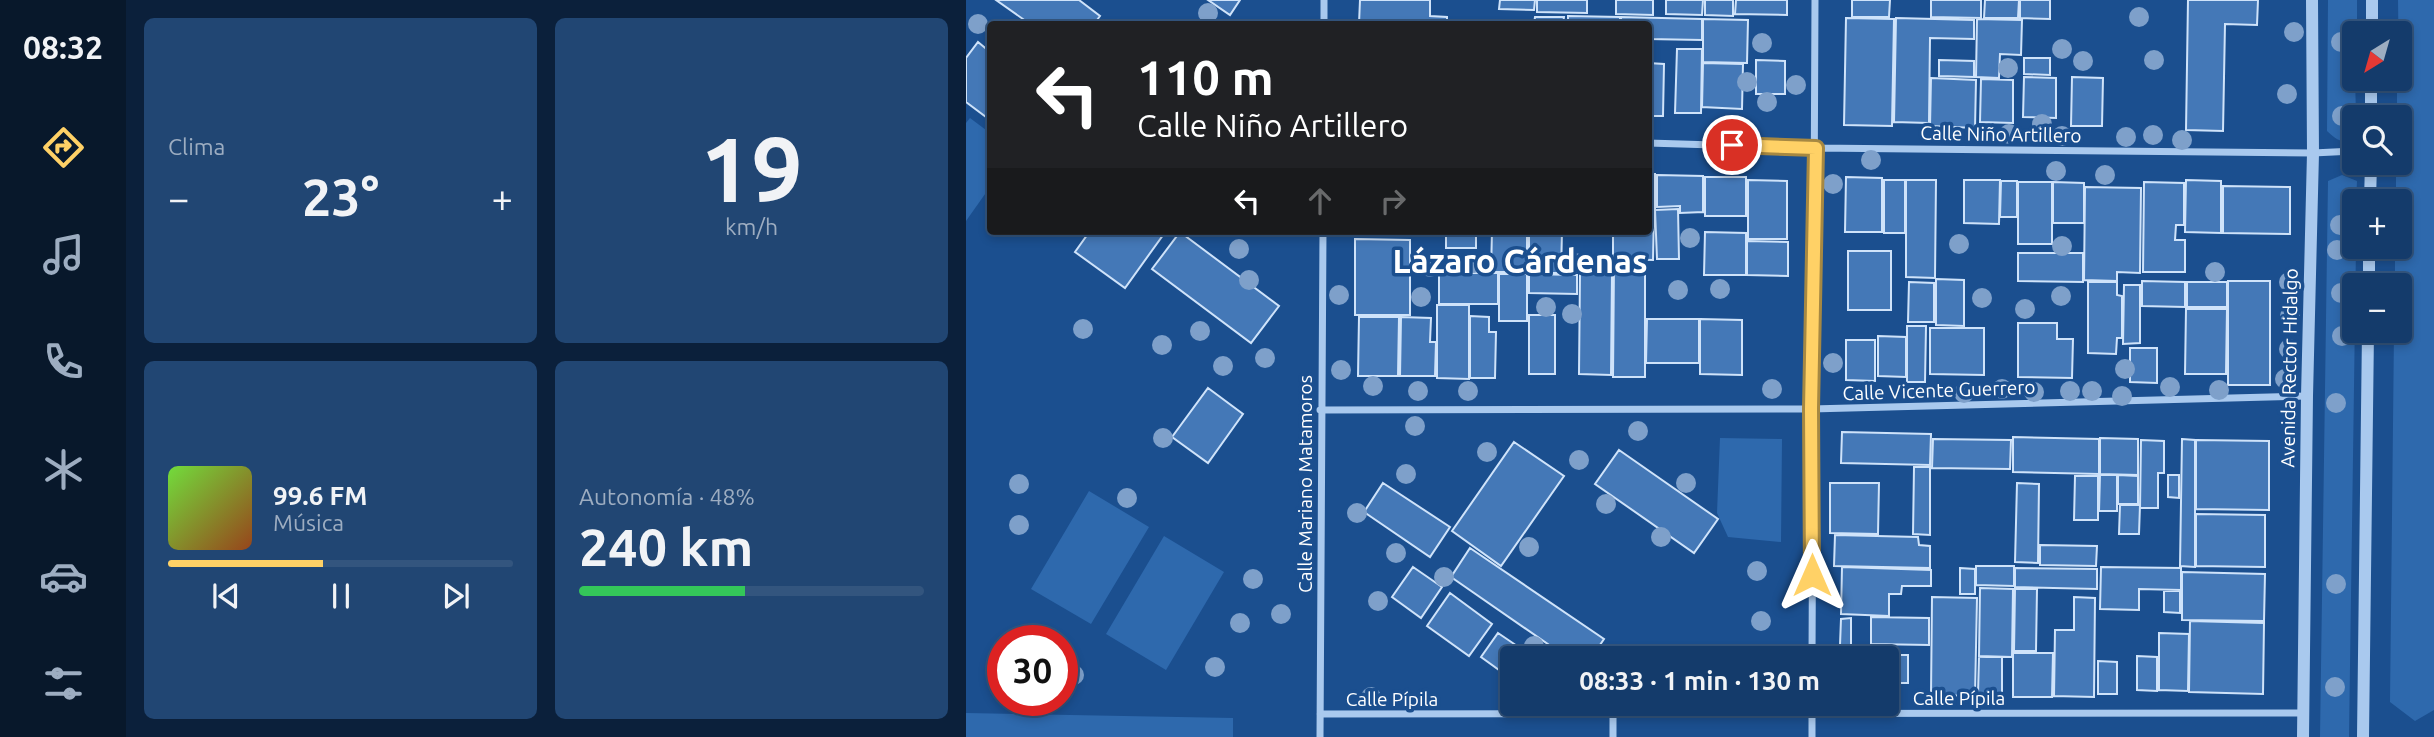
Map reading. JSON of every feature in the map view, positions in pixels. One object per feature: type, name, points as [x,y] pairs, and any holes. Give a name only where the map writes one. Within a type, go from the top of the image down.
[{"type":"street","points":[[1324,0],[1324,21]]},
{"type":"street","points":[[1812,646],[1815,0]]},
{"type":"street","name":"Avenida Rector Hidalgo","points":[[2303,737],[2306,396],[2313,153],[2312,0]]},
{"type":"street","points":[[2372,0],[2372,21]]},
{"type":"street","name":"Calle Niño Artillero","points":[[1652,143],[1816,148],[2342,152]]},
{"type":"street","name":"Calle Mariano Matamoros","points":[[1320,737],[1322,235]]},
{"type":"street","points":[[2363,737],[2368,343]]},
{"type":"street","name":"Calle Vicente Guerrero","points":[[1320,410],[1811,409],[2306,396]]},
{"type":"street","name":"Calle Pípila","points":[[1899,714],[2304,713]]},
{"type":"street","name":"Calle Pípila","points":[[1320,714],[1500,714]]},
{"type":"street","points":[[1613,716],[1613,737]]},
{"type":"street","points":[[1812,716],[1812,737]]},
{"type":"shaded area","points":[[2328,0],[2357,0],[2357,21],[2342,21],[2342,91],[2355,91],[2356,105],[2342,105],[2342,141],[2327,131]]},
{"type":"shaded area","points":[[2398,0],[2434,0],[2434,710],[2415,721],[2390,702],[2394,343],[2412,343],[2412,273],[2395,273],[2395,259],[2412,259],[2412,189],[2396,189],[2396,175],[2412,175],[2412,105],[2397,105],[2397,91],[2412,91],[2412,21],[2398,21]]},
{"type":"shaded area","points":[[970,118],[987,131],[987,191],[966,221],[966,123]]},
{"type":"shaded area","points":[[2342,175],[2357,181],[2357,189],[2342,189],[2342,259],[2356,259],[2356,273],[2342,273],[2342,343],[2355,343],[2349,737],[2320,737],[2328,181]]},
{"type":"shaded area","points":[[1720,438],[1782,439],[1781,542],[1728,537],[1717,513]]},
{"type":"shaded area","points":[[1089,491],[1149,527],[1091,624],[1031,589]]},
{"type":"shaded area","points":[[1164,536],[1224,572],[1166,670],[1106,634]]},
{"type":"shaded area","points":[[966,713],[987,713],[987,716],[1233,718],[1233,737],[966,737]]},
{"type":"building","points":[[996,0],[1079,0],[1100,16],[1096,21],[1026,21]]},
{"type":"building","points":[[1208,0],[1240,0],[1230,15]]},
{"type":"building","points":[[1360,0],[1430,0],[1430,16],[1447,17],[1447,21],[1359,21]]},
{"type":"building","points":[[1500,0],[1535,0],[1534,10],[1499,9]]},
{"type":"building","points":[[1537,0],[1587,0],[1587,13],[1537,12]]},
{"type":"building","points":[[1616,0],[1653,0],[1653,15],[1616,14]]},
{"type":"building","points":[[1666,0],[1703,0],[1702,15],[1666,14]]},
{"type":"building","points":[[1705,0],[1733,0],[1733,16],[1705,15]]},
{"type":"building","points":[[1736,0],[1787,0],[1787,15],[1735,14]]},
{"type":"building","points":[[1852,0],[1890,0],[1889,17],[1852,17]]},
{"type":"building","points":[[1931,0],[1981,0],[1981,18],[1931,17]]},
{"type":"building","points":[[1985,0],[2019,0],[2018,18],[1984,18]]},
{"type":"building","points":[[2020,0],[2050,0],[2050,19],[2020,18]]},
{"type":"building","points":[[2188,0],[2258,0],[2257,25],[2225,24],[2223,131],[2186,130]]},
{"type":"building","points":[[1568,16],[1620,17],[1620,21],[1568,21]]},
{"type":"building","points":[[1535,17],[1564,17],[1563,21],[1534,21]]},
{"type":"building","points":[[1621,17],[1702,19],[1702,40],[1652,39],[1652,21],[1621,21]]},
{"type":"building","points":[[1846,18],[1894,19],[1892,126],[1844,125]]},
{"type":"building","points":[[1896,18],[1974,20],[1974,39],[1930,38],[1929,123],[1894,122]]},
{"type":"building","points":[[1703,19],[1748,20],[1747,63],[1703,62]]},
{"type":"building","points":[[1977,19],[2022,20],[2021,55],[2000,54],[1999,78],[1976,77]]},
{"type":"building","points":[[978,42],[987,50],[987,118],[966,102],[966,58]]},
{"type":"building","points":[[1677,49],[1702,49],[1701,113],[1675,113]]},
{"type":"building","points":[[2024,58],[2050,58],[2050,75],[2024,74]]},
{"type":"building","points":[[1756,60],[1785,61],[1785,94],[1756,94]]},
{"type":"building","points":[[1939,60],[1974,61],[1974,77],[1939,76]]},
{"type":"building","points":[[1652,63],[1664,64],[1663,116],[1652,116]]},
{"type":"building","points":[[1703,63],[1743,64],[1742,109],[1702,107]]},
{"type":"building","points":[[2024,77],[2056,78],[2056,118],[2023,117]]},
{"type":"building","points":[[2072,77],[2103,78],[2102,126],[2071,126]]},
{"type":"building","points":[[1931,78],[1976,80],[1975,128],[1930,126]]},
{"type":"building","points":[[1981,79],[2013,80],[2013,123],[1980,122]]},
{"type":"building","points":[[1652,174],[1655,174],[1655,208],[1652,208]]},
{"type":"building","points":[[1657,175],[1703,176],[1703,212],[1680,213],[1680,206],[1657,207]]},
{"type":"building","points":[[1705,177],[1746,177],[1746,216],[1705,216]]},
{"type":"building","points":[[1846,177],[1882,178],[1882,232],[1845,232]]},
{"type":"building","points":[[1748,180],[1787,181],[1787,239],[1748,239]]},
{"type":"building","points":[[1884,180],[1905,180],[1905,233],[1884,233]]},
{"type":"building","points":[[1906,180],[1936,180],[1935,278],[1906,277]]},
{"type":"building","points":[[1964,180],[2000,180],[1999,224],[1964,223]]},
{"type":"building","points":[[2186,180],[2221,181],[2221,233],[2185,232]]},
{"type":"building","points":[[2001,181],[2017,181],[2017,217],[2000,217]]},
{"type":"building","points":[[2018,182],[2052,182],[2052,244],[2018,244]]},
{"type":"building","points":[[2053,182],[2084,183],[2084,223],[2053,223]]},
{"type":"building","points":[[2144,182],[2184,183],[2184,225],[2176,225],[2175,240],[2185,240],[2185,272],[2143,272]]},
{"type":"building","points":[[2223,186],[2290,187],[2290,234],[2223,233]]},
{"type":"building","points":[[2085,187],[2141,188],[2140,273],[2117,272],[2117,281],[2084,280]]},
{"type":"building","points":[[1678,209],[1679,259],[1657,259],[1655,210]]},
{"type":"building","points":[[1654,211],[1653,260],[1613,259],[1613,235],[1652,235]]},
{"type":"building","points":[[1705,232],[1746,233],[1746,275],[1704,275]]},
{"type":"building","points":[[1087,235],[1163,235],[1125,288],[1075,252]]},
{"type":"building","points":[[1178,235],[1184,235],[1279,306],[1251,343],[1152,269]]},
{"type":"building","points":[[1446,235],[1476,235],[1476,248],[1446,248]]},
{"type":"building","points":[[1492,235],[1527,235],[1527,272],[1491,272]]},
{"type":"building","points":[[1529,235],[1562,235],[1561,273],[1529,273]]},
{"type":"building","points":[[1355,239],[1410,240],[1410,315],[1355,315]]},
{"type":"building","points":[[1747,241],[1788,242],[1788,276],[1747,275]]},
{"type":"building","points":[[1848,251],[1891,251],[1891,310],[1848,310]]},
{"type":"building","points":[[2018,253],[2083,253],[2083,282],[2018,281]]},
{"type":"building","points":[[1614,263],[1645,264],[1645,377],[1613,377]]},
{"type":"building","points":[[1439,273],[1498,273],[1498,304],[1439,304]]},
{"type":"building","points":[[1580,273],[1612,273],[1611,375],[1579,374]]},
{"type":"building","points":[[1499,274],[1527,274],[1527,321],[1499,321]]},
{"type":"building","points":[[1529,274],[1577,275],[1577,294],[1529,293]]},
{"type":"building","points":[[1936,279],[1964,280],[1964,326],[1936,325]]},
{"type":"building","points":[[2142,281],[2185,282],[2185,307],[2142,306]]},
{"type":"building","points":[[2228,281],[2270,281],[2270,385],[2228,385]]},
{"type":"building","points":[[1909,282],[1934,283],[1934,322],[1908,322]]},
{"type":"building","points":[[2088,282],[2117,282],[2117,295],[2122,296],[2122,338],[2117,338],[2116,354],[2088,353]]},
{"type":"building","points":[[2187,282],[2227,282],[2227,307],[2187,307]]},
{"type":"building","points":[[2124,285],[2140,285],[2140,343],[2123,344]]},
{"type":"building","points":[[1437,305],[1469,305],[1469,379],[1437,378]]},
{"type":"building","points":[[2186,309],[2227,309],[2226,374],[2185,374]]},
{"type":"building","points":[[1529,315],[1555,315],[1555,374],[1529,374]]},
{"type":"building","points":[[1470,316],[1489,317],[1489,332],[1496,332],[1495,378],[1470,378]]},
{"type":"building","points":[[1359,317],[1399,317],[1398,376],[1358,376]]},
{"type":"building","points":[[1401,317],[1431,318],[1430,342],[1436,342],[1435,376],[1400,376]]},
{"type":"building","points":[[1647,319],[1699,319],[1699,363],[1646,363]]},
{"type":"building","points":[[1700,319],[1742,320],[1742,375],[1700,374]]},
{"type":"building","points":[[2018,323],[2057,323],[2057,339],[2073,339],[2072,378],[2018,377]]},
{"type":"building","points":[[1907,326],[1926,326],[1925,382],[1907,382]]},
{"type":"building","points":[[1930,328],[1984,328],[1984,375],[1930,374]]},
{"type":"building","points":[[1878,336],[1906,337],[1906,377],[1878,376]]},
{"type":"building","points":[[1846,340],[1875,340],[1875,381],[1846,380]]},
{"type":"building","points":[[2130,348],[2157,348],[2157,383],[2130,382]]},
{"type":"building","points":[[1208,388],[1243,414],[1208,463],[1172,437]]},
{"type":"building","points":[[1842,432],[1931,434],[1930,465],[1841,463]]},
{"type":"building","points":[[2013,437],[2099,439],[2099,474],[2013,472]]},
{"type":"building","points":[[2100,438],[2138,439],[2138,475],[2100,474]]},
{"type":"building","points":[[1933,439],[2011,440],[2010,469],[1932,468]]},
{"type":"building","points":[[2182,439],[2195,440],[2195,567],[2180,566]]},
{"type":"building","points":[[2141,440],[2164,441],[2164,473],[2158,473],[2158,508],[2140,508]]},
{"type":"building","points":[[2196,440],[2269,441],[2269,510],[2196,509]]},
{"type":"building","points":[[1514,442],[1564,476],[1501,566],[1452,531]]},
{"type":"building","points":[[1619,450],[1718,519],[1694,553],[1595,484]]},
{"type":"building","points":[[1914,467],[1930,467],[1930,535],[1913,534]]},
{"type":"building","points":[[2100,475],[2117,475],[2117,511],[2099,511]]},
{"type":"building","points":[[2118,475],[2138,476],[2138,504],[2118,504]]},
{"type":"building","points":[[2168,475],[2179,475],[2179,498],[2168,497]]},
{"type":"building","points":[[2075,476],[2098,476],[2098,520],[2074,520]]},
{"type":"building","points":[[1383,483],[1450,527],[1430,557],[1364,512]]},
{"type":"building","points":[[1830,483],[1879,483],[1878,534],[1830,533]]},
{"type":"building","points":[[2017,483],[2039,484],[2038,563],[2015,562]]},
{"type":"building","points":[[2120,505],[2140,505],[2139,534],[2119,534]]},
{"type":"building","points":[[2196,514],[2265,515],[2265,567],[2196,566]]},
{"type":"building","points":[[1835,535],[1918,537],[1919,545],[1930,546],[1930,568],[1834,566]]},
{"type":"building","points":[[2040,545],[2097,546],[2096,566],[2040,565]]},
{"type":"building","points":[[1470,548],[1604,639],[1599,646],[1551,646],[1451,577]]},
{"type":"building","points":[[1976,566],[2014,566],[2014,586],[1976,585]]},
{"type":"building","points":[[1413,567],[1442,587],[1421,618],[1392,597]]},
{"type":"building","points":[[1842,567],[1931,570],[1931,586],[1902,586],[1901,594],[1889,594],[1889,616],[1841,614]]},
{"type":"building","points":[[2101,567],[2181,568],[2181,590],[2139,589],[2139,610],[2100,609]]},
{"type":"building","points":[[1960,568],[1975,569],[1975,594],[1960,594]]},
{"type":"building","points":[[2015,568],[2097,569],[2097,589],[2015,587]]},
{"type":"building","points":[[2182,572],[2265,574],[2264,621],[2182,620]]},
{"type":"building","points":[[1980,588],[2013,589],[2012,657],[1979,656]]},
{"type":"building","points":[[2015,589],[2037,589],[2036,651],[2014,651]]},
{"type":"building","points":[[2164,591],[2180,591],[2180,613],[2164,612]]},
{"type":"building","points":[[1450,593],[1492,624],[1469,656],[1427,626]]},
{"type":"building","points":[[1932,597],[1977,598],[1975,696],[1931,695]]},
{"type":"building","points":[[2074,597],[2095,598],[2094,697],[2054,696],[2055,630],[2074,630]]},
{"type":"building","points":[[1871,617],[1929,618],[1929,645],[1871,644]]},
{"type":"building","points":[[1851,618],[1851,646],[1840,645],[1841,619]]},
{"type":"building","points":[[2190,621],[2264,623],[2263,694],[2189,692]]},
{"type":"building","points":[[1498,633],[1517,646],[1500,646],[1500,671],[1481,657]]},
{"type":"building","points":[[2159,633],[2189,634],[2188,691],[2159,690]]},
{"type":"building","points":[[2013,653],[2053,653],[2052,697],[2013,697]]},
{"type":"building","points":[[1899,655],[1908,655],[1908,683],[1899,683]]},
{"type":"building","points":[[2137,656],[2157,657],[2157,691],[2137,690]]},
{"type":"building","points":[[1979,657],[2002,657],[2002,695],[1978,694]]},
{"type":"building","points":[[2098,661],[2117,662],[2117,694],[2098,694]]},
{"type":"district","name":"Lázaro Cárdenas","points":[[1520,260]]},
{"type":"route","points":[[1732,145],[1816,148],[1811,409],[1812,575]]}]
